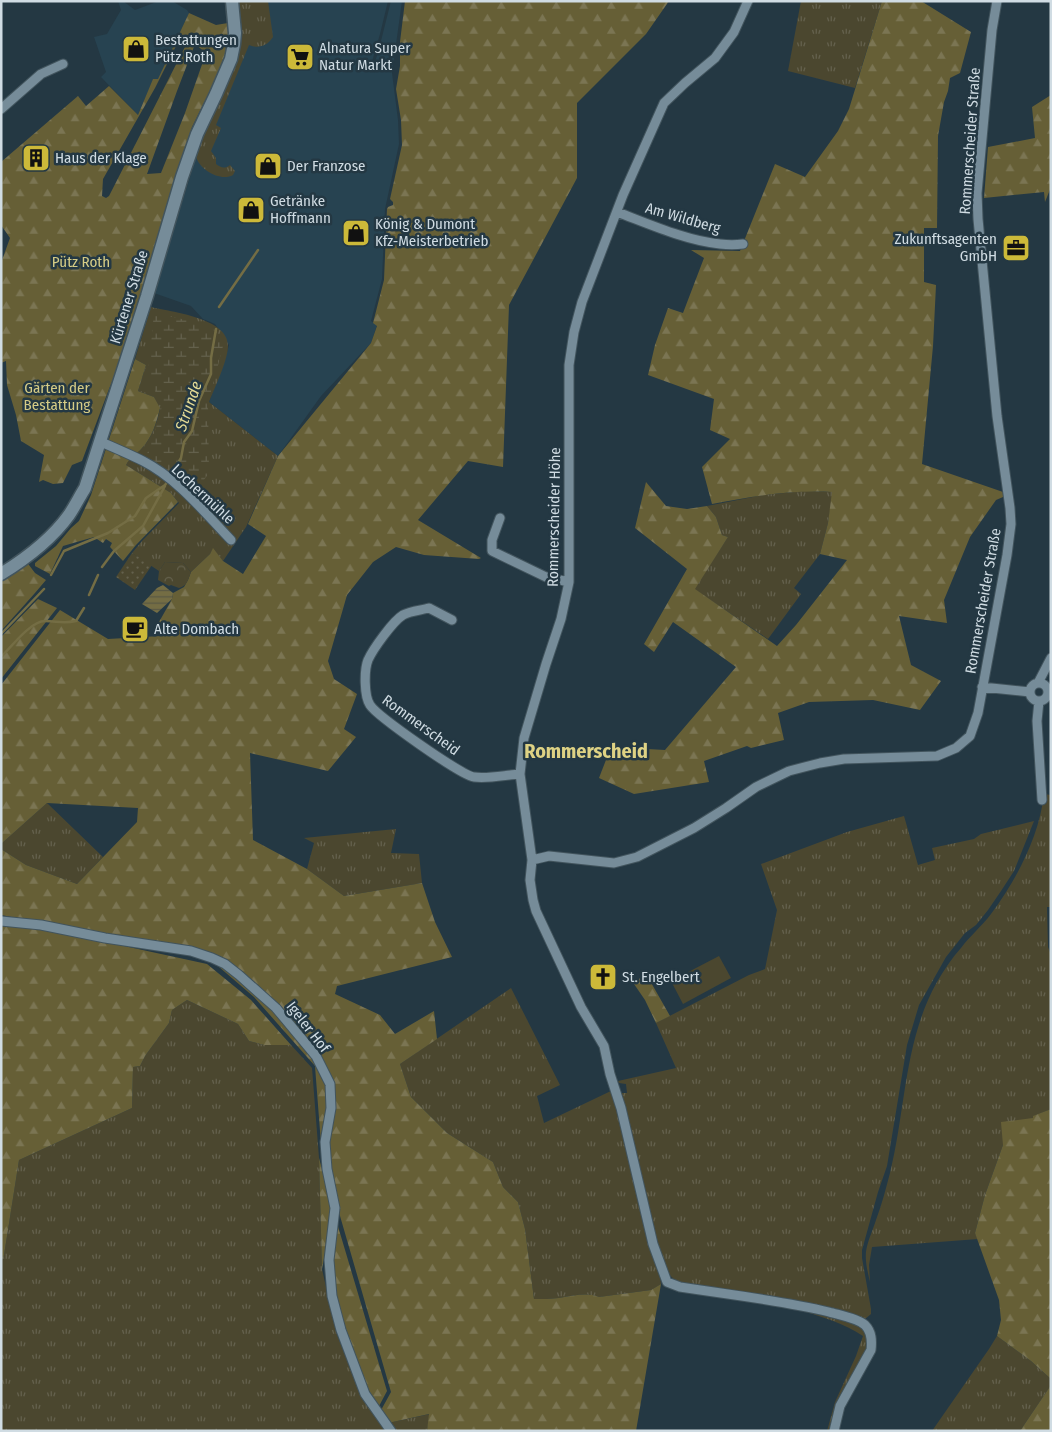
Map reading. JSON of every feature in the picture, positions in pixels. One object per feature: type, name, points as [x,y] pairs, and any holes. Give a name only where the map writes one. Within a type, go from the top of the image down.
[{"type":"main road","name":"Kürtener Straße","points":[[1,574],[28,557],[53,534],[69,515],[85,488],[147,296],[182,177],[197,134],[231,59],[235,33],[232,1]]},
{"type":"street","name":"Rommerscheider Höhe","points":[[748,1],[734,32],[715,58],[664,103],[617,212],[582,302],[574,332],[569,366],[569,582],[561,619],[524,738],[520,774],[532,860],[530,880],[536,911],[581,1007],[604,1046],[610,1074],[621,1108],[653,1244],[667,1282],[680,1287],[796,1304],[846,1316],[864,1325],[870,1333],[872,1340],[871,1350],[840,1406],[834,1431]]},
{"type":"street","name":"Rommerscheider Straße","points":[[532,860],[549,856],[614,863],[637,857],[694,828],[756,787],[789,771],[844,759],[937,756],[956,748],[970,736],[978,713],[1007,555],[1010,524],[1010,508],[997,416],[977,193],[997,1]]},
{"type":"street","points":[[1,110],[41,74],[63,64]]},
{"type":"street","name":"Am Wildberg","points":[[617,212],[702,241],[721,245],[743,244]]},
{"type":"street","name":"Lochermühle","points":[[101,442],[144,462],[164,476],[184,491],[232,540]]},
{"type":"street","points":[[500,518],[492,540],[492,551],[546,577],[569,582]]},
{"type":"street","name":"Rommerscheid","points":[[452,620],[429,608],[404,614],[387,632],[368,661],[365,685],[370,705],[390,723],[442,760],[472,777],[484,778],[520,774]]},
{"type":"street","points":[[1030,692],[1032,687],[1038,683],[1051,658]]},
{"type":"street","points":[[1038,683],[1045,686],[1049,694],[1039,701]]},
{"type":"street","points":[[982,687],[1030,692]]},
{"type":"street","points":[[1030,692],[1034,699],[1039,701]]},
{"type":"street","points":[[1039,701],[1037,721],[1042,800]]},
{"type":"street","name":"Igeler Hof","points":[[1,921],[41,925],[105,938],[191,951],[212,958],[225,964],[276,1008],[316,1056],[330,1084],[331,1108],[325,1142],[327,1168],[335,1208],[329,1260],[332,1296],[341,1330],[365,1394],[391,1431]]},
{"type":"shaded area","points":[[118,1],[123,1],[135,10],[159,1],[172,1],[189,13],[158,80],[153,80],[138,115],[101,77],[106,72],[94,37],[107,34],[121,10]]},
{"type":"shaded area","points":[[238,1],[388,1],[371,65],[374,64],[378,53],[391,1],[402,1],[392,73],[399,144],[385,209],[382,279],[371,321],[377,325],[371,343],[321,396],[278,456],[209,402],[229,345],[215,324],[203,319],[191,306],[154,293],[204,132],[227,85],[238,56],[242,30]]},
{"type":"shaded area","points":[[163,585],[173,593],[172,599],[157,613],[142,604],[157,588]]},
{"type":"green space","points":[[238,1],[268,1],[273,37],[262,46],[249,45],[216,125],[221,128],[211,151],[216,158],[216,164],[223,168],[230,165],[235,171],[233,175],[223,177],[206,170],[196,157],[204,132],[227,85],[238,56],[242,30]]},
{"type":"green space","points":[[405,1],[669,1],[646,34],[577,103],[577,178],[509,305],[503,467],[468,461],[418,520],[481,558],[424,555],[396,547],[373,562],[347,595],[328,661],[334,679],[357,694],[344,729],[356,737],[328,771],[250,753],[253,840],[307,869],[344,896],[422,883],[435,922],[452,957],[337,986],[335,994],[380,1015],[395,1034],[434,1011],[437,1039],[400,1064],[411,1097],[447,1133],[493,1162],[503,1187],[518,1202],[525,1229],[534,1299],[574,1295],[599,1297],[651,1290],[661,1284],[636,1431],[427,1431],[429,1414],[388,1423],[380,1412],[391,1392],[338,1209],[327,1155],[335,1108],[335,1085],[328,1070],[278,1013],[320,1065],[331,1091],[322,1157],[315,1066],[254,997],[197,948],[99,934],[1,915],[1,849],[26,865],[77,884],[137,822],[138,808],[47,803],[1,844],[1,685],[60,610],[108,639],[161,636],[159,622],[172,599],[173,593],[184,587],[191,572],[210,554],[213,548],[223,561],[243,574],[266,536],[248,524],[278,456],[371,343],[377,326],[373,323],[384,280],[387,209],[393,205],[390,199],[402,145],[401,120],[396,89],[400,66],[400,42]]},
{"type":"green space","points":[[801,1],[882,1],[855,88],[788,71]]},
{"type":"green space","points":[[882,1],[921,1],[971,32],[960,73],[950,78],[938,136],[937,228],[924,228],[924,282],[936,285],[933,346],[922,464],[1003,492],[1003,497],[996,500],[970,537],[944,600],[947,623],[899,616],[911,665],[941,681],[920,710],[873,700],[809,702],[778,713],[784,740],[751,748],[747,746],[704,761],[709,782],[634,794],[599,778],[611,747],[665,750],[736,667],[673,622],[654,652],[644,644],[687,569],[635,528],[646,482],[666,506],[687,509],[707,506],[716,517],[722,535],[728,537],[695,589],[777,646],[847,560],[820,554],[828,523],[832,492],[772,494],[712,504],[702,467],[730,439],[710,430],[714,399],[648,375],[655,345],[668,308],[683,313],[704,258],[691,250],[740,251],[775,164],[805,177],[838,131],[849,109]]},
{"type":"green space","name":"Gärten der Bestattung","points":[[189,13],[216,25],[228,23],[229,39],[226,52],[215,81],[192,127],[122,358],[82,461],[72,465],[63,483],[53,484],[43,480],[39,482],[44,455],[21,441],[7,385],[6,361],[1,363],[1,263],[10,238],[1,225],[1,162],[78,96],[86,106],[109,86],[138,115],[153,79],[158,79]],"holes":[[[181,36],[188,41],[109,196],[106,198],[102,196],[103,179],[155,88]],[[195,44],[206,53],[185,113],[161,173],[147,174]]]},
{"type":"green space","points":[[1051,95],[1051,187],[1045,202],[1044,192],[984,198],[988,147],[1035,138],[1032,107]]},
{"type":"green space","points":[[151,307],[198,318],[220,329],[226,337],[228,347],[209,402],[278,456],[246,527],[223,561],[213,549],[191,572],[183,563],[165,562],[159,571],[132,553],[179,503],[171,493],[126,465],[149,440],[160,409],[154,397],[138,391],[146,365],[135,359]]},
{"type":"green space","points":[[154,313],[210,325],[224,342],[208,404],[209,473],[193,495],[145,460],[157,425],[161,406],[148,373]]},
{"type":"green space","points":[[135,359],[146,365],[138,391],[154,397],[160,408],[156,424],[149,439],[126,465],[171,493],[178,502],[123,561],[110,547],[112,543],[106,539],[103,543],[94,537],[63,546],[50,574],[35,566],[35,563],[56,546],[79,521],[91,495]]},
{"type":"green space","points":[[805,491],[833,492],[828,523],[820,554],[794,588],[801,594],[768,639],[694,589],[728,537],[722,535],[716,517],[707,506],[763,495]]},
{"type":"green space","points":[[132,553],[152,565],[135,590],[116,577]]},
{"type":"green space","points":[[26,561],[35,573],[46,580],[1,631],[1,577]]},
{"type":"green space","points":[[165,562],[183,563],[191,572],[184,586],[179,588],[169,586],[158,580],[159,571]]},
{"type":"green space","points":[[38,599],[57,608],[1,679],[1,637]]},
{"type":"green space","points":[[1044,794],[1051,795],[1051,907],[1047,907],[1048,947],[1051,955],[1051,1109],[1034,1116],[1003,1145],[985,1195],[975,1233],[978,1239],[872,1247],[869,1265],[870,1282],[866,1264],[867,1248],[890,1173],[912,1051],[926,1004],[948,964],[984,923],[1010,887],[1032,842]]},
{"type":"green space","points":[[47,803],[103,857],[77,884],[26,865],[1,849],[1,844]]},
{"type":"green space","points":[[904,816],[918,865],[935,860],[932,848],[974,839],[981,834],[1034,821],[1014,871],[988,910],[976,925],[965,933],[946,957],[919,1005],[907,1045],[887,1166],[862,1250],[871,1314],[865,1319],[800,1301],[687,1286],[679,1283],[669,1274],[661,1257],[621,1093],[627,1093],[626,1084],[619,1083],[618,1081],[676,1068],[656,1023],[749,975],[765,969],[777,910],[761,864],[847,832]]},
{"type":"green space","points":[[396,829],[391,853],[419,854],[422,883],[344,896],[307,869],[314,843],[304,838]]},
{"type":"green space","points":[[1,925],[46,929],[207,964],[251,1000],[291,1045],[264,1045],[249,1041],[238,1024],[187,1000],[172,1010],[169,1023],[140,1066],[133,1067],[132,1108],[19,1160],[4,1255],[1,1263]]},
{"type":"green space","points":[[719,956],[731,978],[683,1004],[671,981]]},
{"type":"green space","points":[[643,975],[649,979],[670,1016],[656,1023],[645,1000],[634,984]]},
{"type":"green space","points":[[511,988],[560,1085],[537,1096],[544,1123],[613,1090],[658,1262],[661,1284],[651,1290],[599,1297],[574,1295],[534,1299],[525,1229],[518,1202],[503,1187],[493,1162],[447,1133],[411,1097],[400,1064]]},
{"type":"green space","points":[[187,1000],[238,1024],[249,1041],[264,1045],[291,1045],[312,1068],[319,1158],[322,1269],[336,1332],[358,1389],[388,1431],[1,1431],[1,1263],[4,1255],[19,1160],[132,1108],[133,1067],[140,1066],[169,1023],[172,1010]]},
{"type":"green space","points":[[1051,1109],[1051,1379],[1031,1361],[997,1336],[1001,1320],[999,1300],[975,1233],[985,1195],[1003,1145],[1001,1122],[1033,1118],[1033,1116]]},
{"type":"green space","points":[[319,1158],[333,1209],[322,1269]]},
{"type":"green space","points":[[337,1223],[387,1391],[378,1408],[368,1396],[343,1329],[330,1267]]},
{"type":"green space","points":[[808,1309],[856,1323],[863,1329],[868,1339],[865,1352],[831,1431],[827,1431],[835,1402],[863,1336],[841,1324],[800,1310]]},
{"type":"green space","points":[[997,1336],[1031,1361],[1051,1379],[1051,1385],[1020,1431],[932,1431],[989,1349]]},
{"type":"green space","points":[[1051,1385],[1051,1431],[1020,1431]]},
{"type":"green space","points":[[430,1414],[427,1431],[394,1431],[388,1423]]},
{"type":"waterway","name":"Strunde","points":[[219,307],[258,250]]},
{"type":"waterway","name":"Strunde","points":[[170,476],[181,458],[184,442],[192,431],[199,401],[211,374],[211,358],[216,329]]},
{"type":"waterway","name":"Strunde","points":[[51,575],[64,551],[108,533],[135,516],[146,498],[168,481]]},
{"type":"waterway","name":"Strunde","points":[[102,567],[114,551],[143,526],[165,486]]},
{"type":"waterway","name":"Strunde","points":[[89,595],[98,575]]},
{"type":"waterway","name":"Strunde","points":[[1,634],[44,589]]},
{"type":"waterway","name":"Strunde","points":[[1,656],[34,625],[45,621],[76,621],[84,608]]},
{"type":"place","name":"Bestattungen Pütz Roth","points":[[136,49]]},
{"type":"place","name":"Alnatura Super Natur Markt","points":[[300,57]]},
{"type":"place","name":"Haus der Klage","points":[[36,158]]},
{"type":"place","name":"Der Franzose","points":[[268,166]]},
{"type":"place","name":"Getränke Hoffmann","points":[[251,210]]},
{"type":"place","name":"König & Dumont Kfz-Meisterbetrieb","points":[[356,233]]},
{"type":"place","name":"Zukunftsagenten GmbH","points":[[1016,248]]},
{"type":"place","name":"Alte Dombach","points":[[135,629]]},
{"type":"place","name":"St. Engelbert","points":[[603,977]]},
{"type":"district","name":"Rommerscheid","points":[[586,751]]},
{"type":"park label","name":"Pütz Roth","points":[[81,262]]}]
